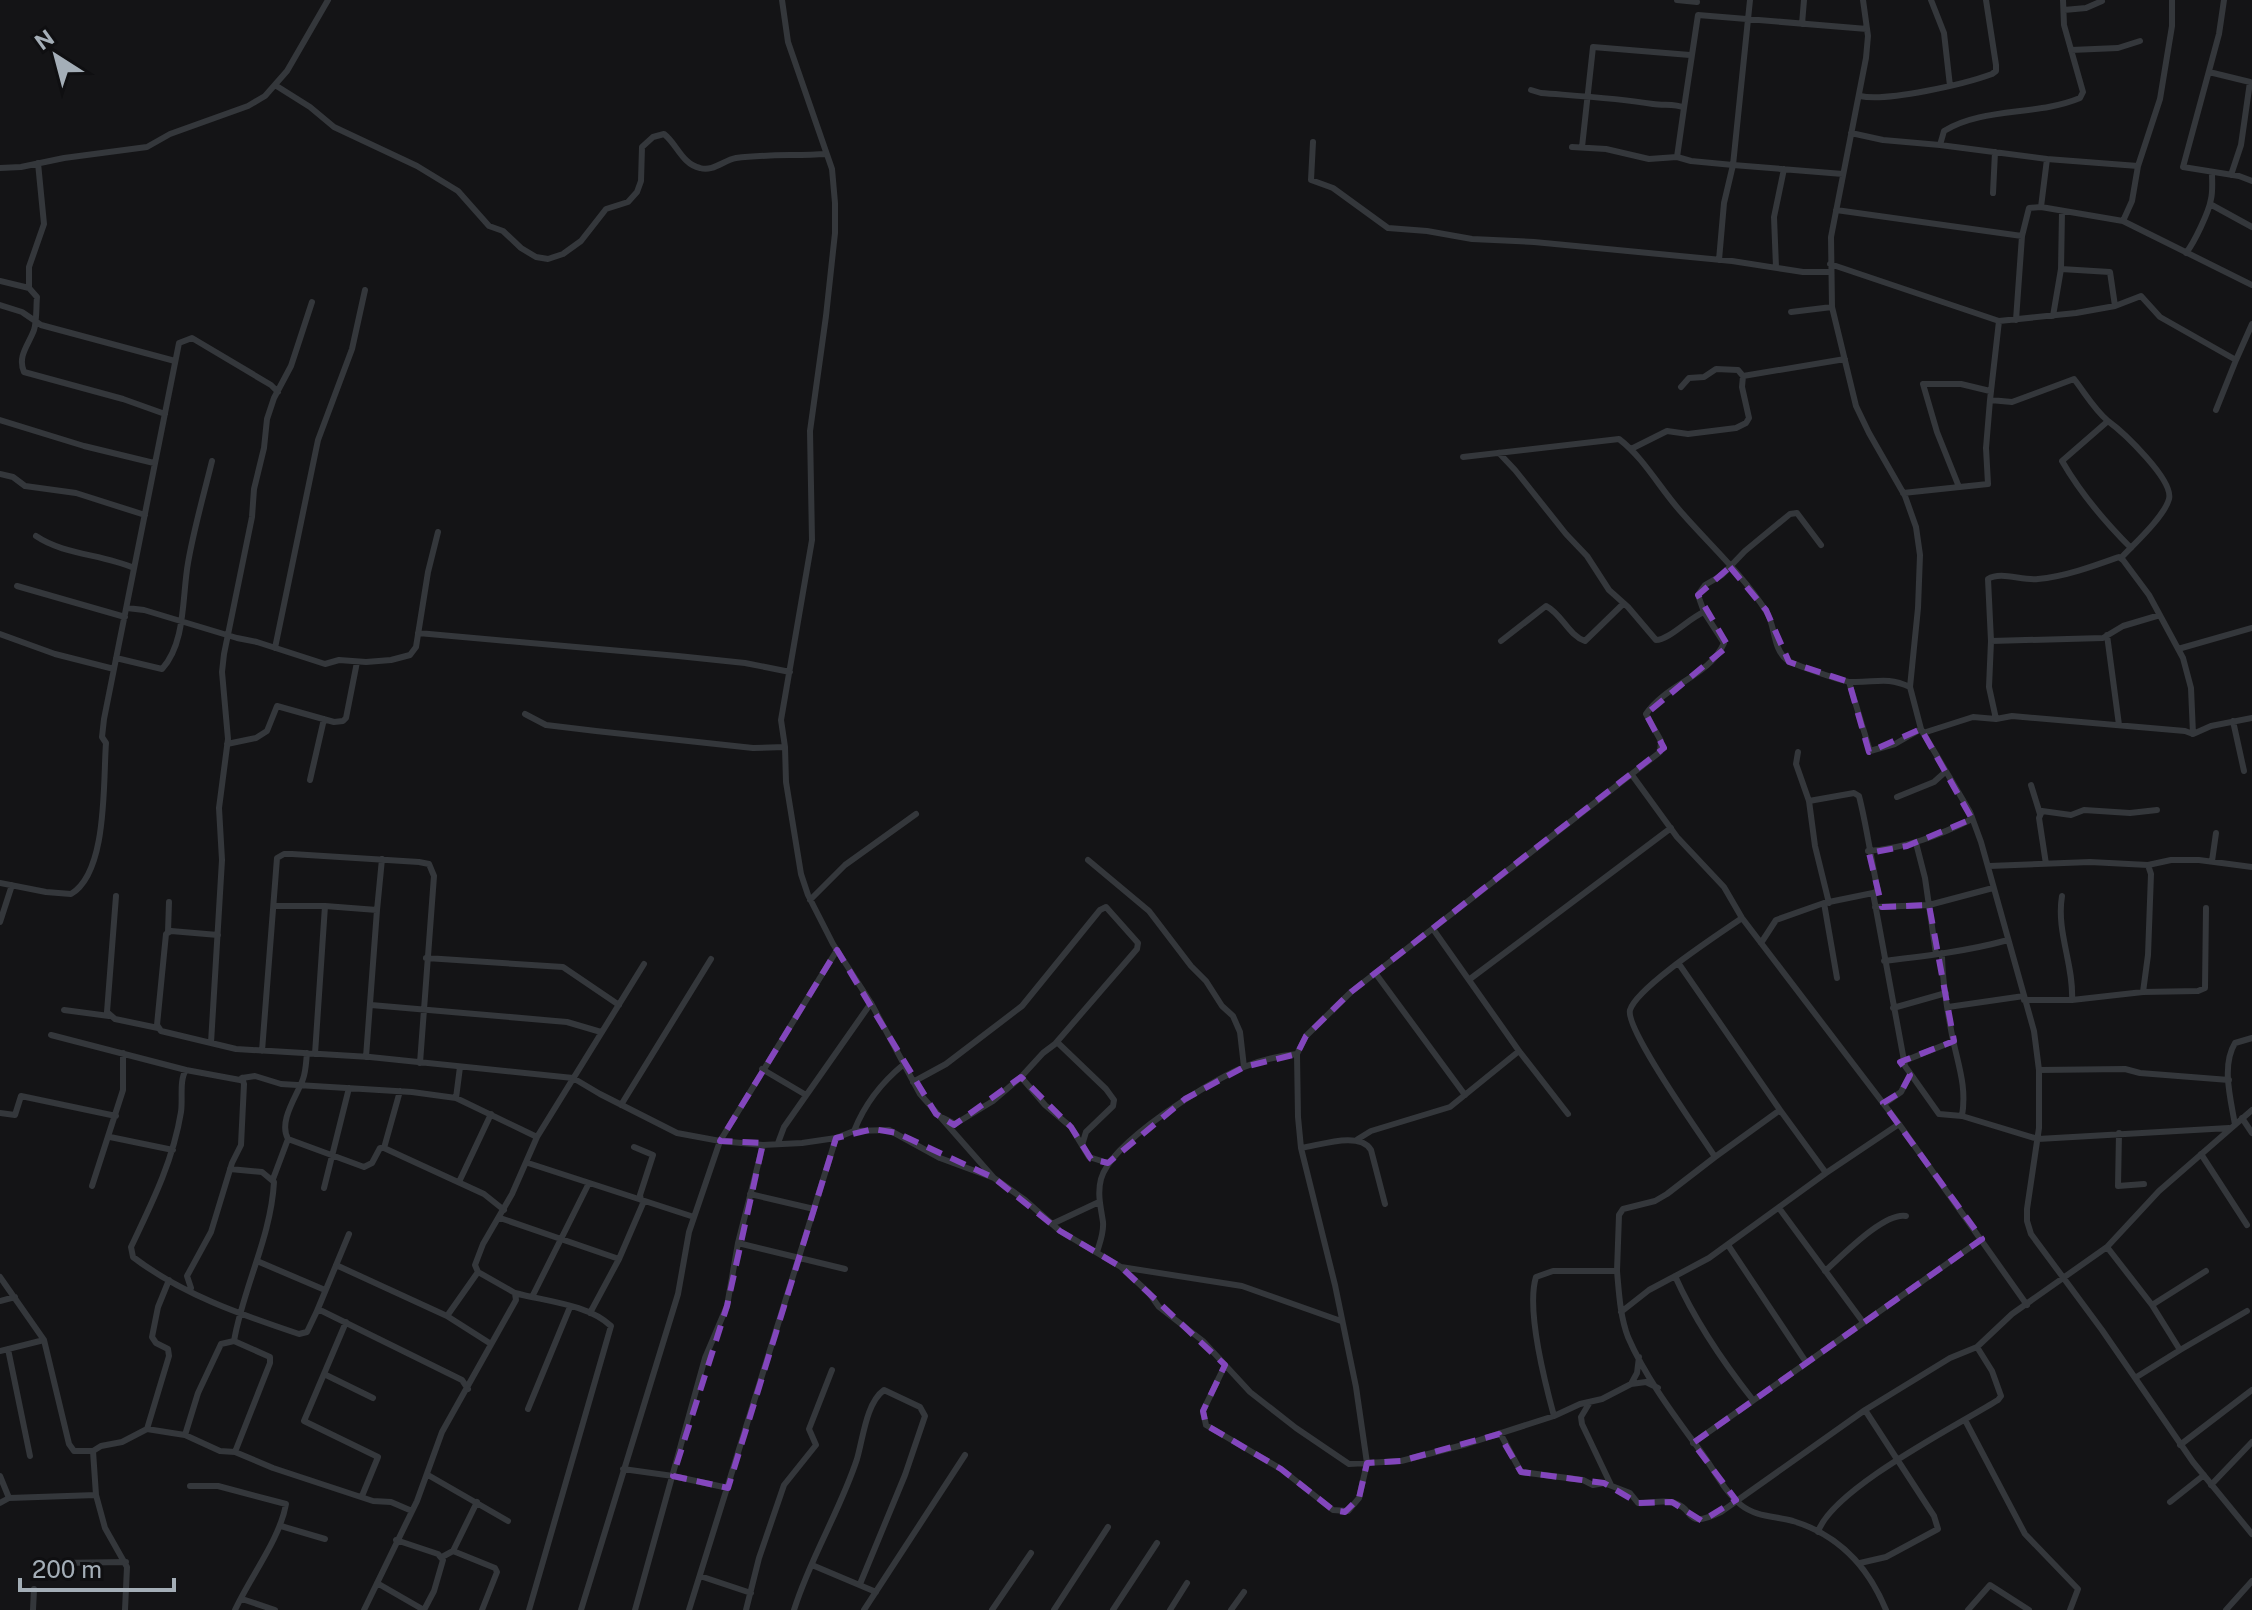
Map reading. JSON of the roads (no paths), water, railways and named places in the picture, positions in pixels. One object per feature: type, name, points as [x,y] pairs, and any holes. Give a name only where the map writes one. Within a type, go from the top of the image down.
[{"type":"street","points":[[0,168],[147,147],[170,134],[259,101],[287,71],[328,0]]},
{"type":"street","points":[[782,0],[788,42],[832,169],[835,233],[810,431],[812,540],[781,720],[786,782],[801,874],[810,900],[913,1082],[936,1114],[994,1178],[1052,1224],[1121,1267],[1159,1307],[1187,1327],[1250,1392],[1349,1464],[1401,1461],[1500,1433],[1602,1399],[1631,1384],[1646,1382],[1658,1388]]},
{"type":"street","points":[[1677,0],[1697,1],[1698,15],[1677,157]]},
{"type":"street","points":[[1719,260],[1724,203],[1733,165],[1750,0]]},
{"type":"street","points":[[1802,24],[1804,0]]},
{"type":"street","points":[[1863,0],[1867,29],[1860,96],[1836,210],[1830,268],[1832,307],[1861,419],[1903,493],[1916,527],[1920,555],[1910,687],[1922,731],[1972,819],[1989,866],[2034,1031],[2039,1070],[2038,1139],[2027,1221],[2040,1250],[2064,1279],[2180,1445],[2252,1534]]},
{"type":"street","points":[[1931,0],[1944,33],[1950,86]]},
{"type":"street","points":[[1860,96],[1871,99],[1892,97],[1950,86],[1996,71],[1986,0]]},
{"type":"street","points":[[1940,145],[1944,131],[1953,126],[2004,113],[2049,109],[2080,98],[2083,92],[2064,25],[2063,0]]},
{"type":"street","points":[[2123,221],[2132,201],[2138,166],[2160,99],[2172,26],[2172,0]]},
{"type":"street","points":[[2224,0],[2219,34],[2183,167],[2252,181]]},
{"type":"street","points":[[2064,10],[2086,8],[2102,1]]},
{"type":"street","points":[[1698,15],[1867,29]]},
{"type":"street","points":[[2071,50],[2118,48],[2140,41]]},
{"type":"street","points":[[1582,147],[1593,47],[1690,55]]},
{"type":"street","points":[[2209,72],[2250,82],[2241,145],[2231,175]]},
{"type":"street","points":[[275,85],[334,127],[417,166],[458,191],[489,226],[503,231],[536,257],[548,259],[563,254],[581,241],[606,209],[628,202],[637,192],[641,181],[642,147],[653,137],[664,134],[674,142],[684,159],[700,169],[713,168],[733,158],[826,154]]},
{"type":"street","points":[[1531,90],[1684,108]]},
{"type":"street","points":[[1851,133],[1883,140],[2047,159],[2138,166]]},
{"type":"street","points":[[1313,142],[1311,180],[1333,188],[1388,228],[1472,239],[1719,260],[1803,272],[1830,268],[1999,321],[2115,306],[2141,296],[2160,317],[2236,360]]},
{"type":"street","points":[[1572,147],[1606,149],[1649,159],[1677,157],[1843,174]]},
{"type":"street","points":[[1993,193],[1995,152]]},
{"type":"street","points":[[2041,207],[2047,159]]},
{"type":"street","points":[[29,288],[29,267],[44,224],[38,163]]},
{"type":"street","points":[[1776,267],[1774,217],[1784,169]]},
{"type":"street","points":[[2186,253],[2197,238],[2200,223],[2210,204],[2212,172]]},
{"type":"street","points":[[2210,204],[2252,227]]},
{"type":"street","points":[[2016,320],[2022,236],[2028,209],[2041,207],[2123,221],[2252,285]]},
{"type":"street","points":[[1836,210],[2022,236]]},
{"type":"street","points":[[2053,316],[2061,269],[2062,212]]},
{"type":"street","points":[[2061,269],[2110,272],[2115,306]]},
{"type":"street","points":[[0,281],[29,288],[37,297],[35,321],[23,353],[24,372],[165,414]]},
{"type":"street","points":[[275,648],[318,440],[352,349],[365,290]]},
{"type":"street","points":[[211,1043],[222,860],[219,808],[227,744],[222,672],[267,419],[291,366],[312,302]]},
{"type":"street","points":[[0,305],[22,312],[35,321],[175,361]]},
{"type":"street","points":[[1791,312],[1832,307]]},
{"type":"street","points":[[1903,493],[1988,484],[1986,448],[1999,321]]},
{"type":"street","points":[[2216,410],[2252,324]]},
{"type":"street","points":[[0,883],[63,894],[71,894],[83,884],[103,822],[106,743],[102,737],[179,343],[192,338],[278,392]]},
{"type":"street","points":[[1743,376],[1845,359]]},
{"type":"street","points":[[1631,449],[1667,431],[1688,434],[1736,428],[1749,418],[1742,387],[1743,376],[1738,370],[1716,369],[1704,377],[1689,378],[1681,387]]},
{"type":"street","points":[[1990,400],[2012,402],[2074,379],[2097,412],[2125,433],[2169,487],[2169,499],[2160,515],[2121,558],[2051,578],[2034,580],[1992,576],[1987,582],[1991,641],[1989,687],[1996,719]]},
{"type":"street","points":[[1959,487],[1937,432],[1923,384],[1961,384],[1990,391]]},
{"type":"street","points":[[0,420],[84,446],[154,463]]},
{"type":"street","points":[[2108,421],[2062,461],[2102,519],[2131,548]]},
{"type":"street","points":[[1463,457],[1619,439],[1631,449],[1680,512],[1766,610],[1779,650],[1789,662],[1849,682],[1895,680],[1910,687]]},
{"type":"street","points":[[1499,453],[1587,556],[1604,583],[1659,642],[1691,617],[1704,612]]},
{"type":"street","points":[[116,658],[162,669],[167,662],[182,621],[188,562],[212,461]]},
{"type":"street","points":[[0,474],[13,477],[25,486],[76,493],[145,515]]},
{"type":"street","points":[[1225,1365],[1203,1411],[1206,1425],[1281,1469],[1333,1510],[1345,1512],[1359,1498],[1367,1463],[1356,1387],[1335,1285],[1301,1148],[1297,1054],[1313,1029],[1351,992],[1660,752],[1662,745],[1646,714],[1649,709],[1675,686],[1701,670],[1723,648],[1722,638],[1704,612],[1698,595],[1700,590],[1793,512],[1821,545]]},
{"type":"street","points":[[127,608],[182,621],[325,664],[339,660],[391,660],[414,652],[438,532]]},
{"type":"street","points":[[36,536],[59,546],[106,556],[134,568]]},
{"type":"street","points":[[2121,558],[2140,582],[2183,658],[2191,688],[2193,734]]},
{"type":"street","points":[[17,586],[125,617]]},
{"type":"street","points":[[1501,641],[1546,606],[1555,611],[1578,638],[1585,641],[1623,604]]},
{"type":"street","points":[[1991,641],[2103,638],[2123,626],[2160,615]]},
{"type":"street","points":[[2178,649],[2252,628]]},
{"type":"street","points":[[418,633],[745,663],[790,672]]},
{"type":"street","points":[[0,634],[55,654],[114,669]]},
{"type":"street","points":[[2107,635],[2119,725]]},
{"type":"street","points":[[227,744],[256,738],[267,731],[277,706],[334,722],[343,721],[357,662]]},
{"type":"street","points":[[1849,682],[1870,751],[1895,744],[1922,731],[1973,717],[2024,717],[2193,734],[2211,726],[2252,718]]},
{"type":"street","points":[[525,714],[546,725],[753,748],[785,747]]},
{"type":"street","points":[[310,780],[324,719]]},
{"type":"street","points":[[2233,721],[2244,771]]},
{"type":"street","points":[[1798,752],[1796,764],[1809,801],[1837,978]]},
{"type":"street","points":[[1897,797],[1934,782],[1944,773]]},
{"type":"street","points":[[1632,775],[1693,855],[1711,871],[1742,918],[1899,1124],[2027,1305]]},
{"type":"street","points":[[2031,785],[2040,814],[2046,864]]},
{"type":"street","points":[[1761,943],[1776,920],[1826,903],[1878,891],[1859,796],[1854,793],[1809,801]]},
{"type":"street","points":[[2040,814],[2042,811],[2071,815],[2084,810],[2111,813],[2157,810]]},
{"type":"street","points":[[810,900],[845,865],[916,814]]},
{"type":"street","points":[[1868,851],[1916,843],[1972,819]]},
{"type":"street","points":[[1470,979],[1671,828]]},
{"type":"street","points":[[2212,861],[2216,833]]},
{"type":"street","points":[[1916,843],[1965,1095],[1962,1116]]},
{"type":"street","points":[[262,1051],[277,858],[284,854],[382,859],[419,862],[433,868],[420,1063]]},
{"type":"street","points":[[366,1057],[382,859]]},
{"type":"street","points":[[1088,860],[1149,911],[1233,1016],[1240,1032],[1244,1067]]},
{"type":"street","points":[[1989,866],[2090,862],[2148,865],[2171,860],[2212,861],[2252,867]]},
{"type":"street","points":[[2143,992],[2148,955],[2151,874],[2148,865]]},
{"type":"street","points":[[0,922],[12,885]]},
{"type":"street","points":[[1875,907],[1929,905],[1993,888]]},
{"type":"street","points":[[1873,893],[1904,1061],[1910,1075],[1939,1114],[1962,1116],[2038,1139],[2232,1127]]},
{"type":"street","points":[[109,1016],[107,1007],[116,896]]},
{"type":"street","points":[[2062,896],[2060,912],[2064,952],[2073,984],[2072,1000]]},
{"type":"street","points":[[158,1028],[169,902]]},
{"type":"street","points":[[274,906],[377,910]]},
{"type":"street","points":[[325,906],[311,1054],[284,1132],[288,1139],[364,1167],[372,1163],[377,1150],[384,1148],[459,1182],[496,1202],[504,1210]]},
{"type":"street","points":[[913,1082],[946,1064],[1022,1006],[1105,907],[1125,926],[1138,946],[1110,983],[1069,1025],[1057,1042],[993,1101],[955,1124],[936,1114]]},
{"type":"street","points":[[1948,1007],[2024,998],[2072,1000],[2143,992],[2198,991],[2205,988],[2206,908]]},
{"type":"street","points":[[1715,1157],[1655,1066],[1629,1021],[1629,1012],[1644,989],[1742,918]]},
{"type":"street","points":[[1433,929],[1519,1051],[1568,1114]]},
{"type":"street","points":[[168,932],[218,935]]},
{"type":"street","points":[[1884,961],[1959,952],[2008,940]]},
{"type":"street","points":[[581,1610],[678,1294],[694,1217],[720,1141],[837,950]]},
{"type":"street","points":[[426,958],[563,967],[619,1005]]},
{"type":"street","points":[[621,1105],[711,959]]},
{"type":"street","points":[[529,1610],[611,1326],[590,1313],[515,1293],[478,1272],[475,1265],[525,1163],[528,1163],[537,1137],[644,964]]},
{"type":"street","points":[[1679,964],[1826,1173]]},
{"type":"street","points":[[1376,974],[1465,1095]]},
{"type":"street","points":[[1893,1008],[1946,993]]},
{"type":"street","points":[[778,1143],[784,1127],[871,1003]]},
{"type":"street","points":[[371,1005],[567,1022],[601,1032]]},
{"type":"street","points":[[64,1010],[109,1016],[211,1043],[262,1051],[366,1057],[573,1078],[677,1133],[720,1141],[763,1145],[802,1143],[836,1138],[854,1131],[889,1130],[940,1158],[994,1178]]},
{"type":"street","points":[[51,1035],[186,1070],[240,1080],[255,1076],[281,1084],[400,1091],[456,1098],[537,1137]]},
{"type":"street","points":[[2232,1127],[2229,1057],[2235,1043],[2252,1038]]},
{"type":"street","points":[[1904,1061],[1954,1041]]},
{"type":"street","points":[[1057,1042],[1114,1100],[1113,1106],[1086,1132],[1082,1145]]},
{"type":"street","points":[[1301,1148],[1358,1139],[1371,1131],[1450,1107],[1519,1051]]},
{"type":"street","points":[[92,1186],[116,1116],[125,1076],[123,1053]]},
{"type":"street","points":[[1097,1252],[1103,1231],[1099,1202],[1101,1179],[1108,1163],[1124,1146],[1185,1099],[1244,1067],[1266,1059],[1297,1054]]},
{"type":"street","points":[[854,1131],[862,1111],[883,1081],[904,1064]]},
{"type":"street","points":[[456,1098],[460,1067]]},
{"type":"street","points":[[762,1069],[806,1095]]},
{"type":"street","points":[[2039,1070],[2125,1069],[2140,1073],[2229,1080]]},
{"type":"street","points":[[186,1070],[182,1077],[183,1098],[173,1150],[160,1187],[130,1251],[133,1257],[169,1280],[238,1313],[299,1334],[307,1332],[349,1234]]},
{"type":"street","points":[[1884,1104],[1901,1092],[1910,1075]]},
{"type":"street","points":[[1021,1077],[1045,1105],[1071,1127],[1093,1160],[1108,1163]]},
{"type":"street","points":[[193,1291],[187,1283],[187,1276],[211,1232],[230,1169],[241,1145],[242,1078]]},
{"type":"street","points":[[324,1188],[349,1088]]},
{"type":"street","points":[[384,1148],[400,1091]]},
{"type":"street","points":[[0,1113],[15,1115],[21,1096],[116,1116]]},
{"type":"street","points":[[1780,1110],[1667,1194],[1655,1201],[1623,1209],[1619,1215],[1617,1271],[1621,1312],[1629,1339],[1658,1388],[1693,1443],[1736,1500],[1752,1512],[1792,1521],[1842,1544],[1878,1589],[1883,1609]]},
{"type":"street","points":[[1500,1433],[1521,1472],[1583,1480],[1593,1485],[1604,1483],[1630,1493],[1643,1505],[1672,1502],[1699,1520],[1721,1512],[1865,1410],[1950,1358],[1977,1347],[2012,1314],[2107,1247],[2137,1212],[2252,1110]]},
{"type":"street","points":[[459,1182],[491,1114]]},
{"type":"street","points":[[2242,1118],[2252,1133]]},
{"type":"street","points":[[1621,1312],[1649,1290],[1728,1245],[1899,1124]]},
{"type":"street","points":[[2119,1133],[2118,1186],[2144,1184]]},
{"type":"street","points":[[110,1137],[173,1150]]},
{"type":"street","points":[[689,1610],[836,1138]]},
{"type":"street","points":[[234,1341],[238,1313],[272,1206],[273,1179],[288,1139]]},
{"type":"street","points":[[1358,1139],[1367,1143],[1371,1150],[1385,1204]]},
{"type":"street","points":[[635,1610],[705,1358],[727,1306],[738,1243],[763,1145]]},
{"type":"street","points":[[590,1313],[619,1259],[643,1201],[640,1195],[653,1155],[634,1147]]},
{"type":"street","points":[[2201,1154],[2247,1225]]},
{"type":"street","points":[[528,1163],[694,1217]]},
{"type":"street","points":[[230,1169],[262,1172],[273,1179]]},
{"type":"street","points":[[532,1297],[589,1183]]},
{"type":"street","points":[[750,1194],[814,1209]]},
{"type":"street","points":[[1052,1224],[1099,1202]]},
{"type":"street","points":[[1779,1208],[1863,1322]]},
{"type":"street","points":[[1825,1271],[1886,1219],[1906,1216]]},
{"type":"street","points":[[500,1218],[619,1259]]},
{"type":"street","points":[[1693,1443],[1982,1239]]},
{"type":"street","points":[[738,1243],[845,1269]]},
{"type":"street","points":[[1728,1245],[1806,1362]]},
{"type":"street","points":[[2107,1247],[2152,1305],[2180,1350]]},
{"type":"street","points":[[257,1261],[325,1290]]},
{"type":"street","points":[[336,1265],[447,1316],[491,1344]]},
{"type":"street","points":[[1121,1267],[1242,1286],[1341,1321]]},
{"type":"street","points":[[1554,1416],[1541,1364],[1533,1301],[1536,1277],[1553,1271],[1617,1271]]},
{"type":"street","points":[[2152,1305],[2206,1271]]},
{"type":"street","points":[[447,1316],[478,1272]]},
{"type":"street","points":[[1675,1276],[1685,1299],[1753,1400]]},
{"type":"street","points":[[0,1277],[44,1340],[69,1444],[74,1451],[93,1451],[101,1446],[122,1442],[147,1429],[185,1435],[220,1451],[235,1452],[273,1468],[412,1511]]},
{"type":"street","points":[[147,1429],[169,1356],[168,1349],[152,1337],[158,1307],[169,1280]]},
{"type":"street","points":[[364,1610],[428,1475],[442,1432],[516,1300],[515,1293]]},
{"type":"street","points":[[0,1301],[15,1297]]},
{"type":"street","points":[[528,1409],[570,1307]]},
{"type":"street","points":[[317,1311],[346,1322],[462,1380],[468,1389]]},
{"type":"street","points":[[2135,1378],[2247,1311]]},
{"type":"street","points":[[346,1322],[304,1421],[378,1457],[362,1496]]},
{"type":"street","points":[[30,1456],[4,1350],[44,1340]]},
{"type":"street","points":[[185,1435],[198,1393],[221,1344],[234,1341],[270,1357],[235,1452]]},
{"type":"street","points":[[1818,1532],[1828,1512],[1897,1460],[2001,1396],[1992,1371],[1977,1347]]},
{"type":"street","points":[[1631,1384],[1638,1368],[1639,1355]]},
{"type":"street","points":[[746,1610],[759,1558],[784,1485],[816,1445],[809,1429],[832,1370]]},
{"type":"street","points":[[324,1374],[373,1398]]},
{"type":"street","points":[[794,1610],[857,1459],[872,1409],[878,1395],[884,1390],[920,1407],[925,1416],[905,1475],[860,1584]]},
{"type":"street","points":[[2180,1445],[2252,1390]]},
{"type":"street","points":[[1590,1402],[1581,1417],[1582,1424],[1611,1485]]},
{"type":"street","points":[[1860,1563],[1886,1557],[1938,1529],[1934,1516],[1865,1410]]},
{"type":"street","points":[[1965,1420],[2025,1534],[2078,1589],[2070,1610]]},
{"type":"street","points":[[2211,1485],[2251,1443]]},
{"type":"street","points":[[93,1451],[96,1495],[109,1539],[126,1562],[128,1586],[125,1610]]},
{"type":"street","points":[[864,1610],[965,1455]]},
{"type":"street","points":[[623,1469],[728,1488]]},
{"type":"street","points":[[428,1475],[508,1521]]},
{"type":"street","points":[[2170,1502],[2204,1475]]},
{"type":"street","points":[[0,1476],[9,1498]]},
{"type":"street","points":[[190,1486],[218,1486],[286,1504],[281,1526],[235,1610]]},
{"type":"street","points":[[0,1503],[9,1498],[96,1495]]},
{"type":"street","points":[[396,1540],[442,1557],[453,1551],[477,1502]]},
{"type":"street","points":[[281,1526],[325,1539]]},
{"type":"street","points":[[1054,1610],[1108,1527]]},
{"type":"street","points":[[1113,1610],[1157,1543]]},
{"type":"street","points":[[453,1551],[495,1568],[497,1572],[482,1610]]},
{"type":"street","points":[[992,1610],[1031,1553]]},
{"type":"street","points":[[377,1583],[424,1610],[443,1566],[442,1557]]},
{"type":"street","points":[[56,1563],[126,1562]]},
{"type":"street","points":[[812,1565],[876,1592]]},
{"type":"street","points":[[700,1576],[751,1593]]},
{"type":"street","points":[[2226,1610],[2252,1581]]},
{"type":"street","points":[[1170,1610],[1187,1583]]},
{"type":"street","points":[[1968,1610],[1990,1585],[2029,1610]]},
{"type":"street","points":[[33,1610],[34,1589]]},
{"type":"street","points":[[1231,1610],[1244,1592]]},
{"type":"street","points":[[242,1599],[275,1610]]}]
